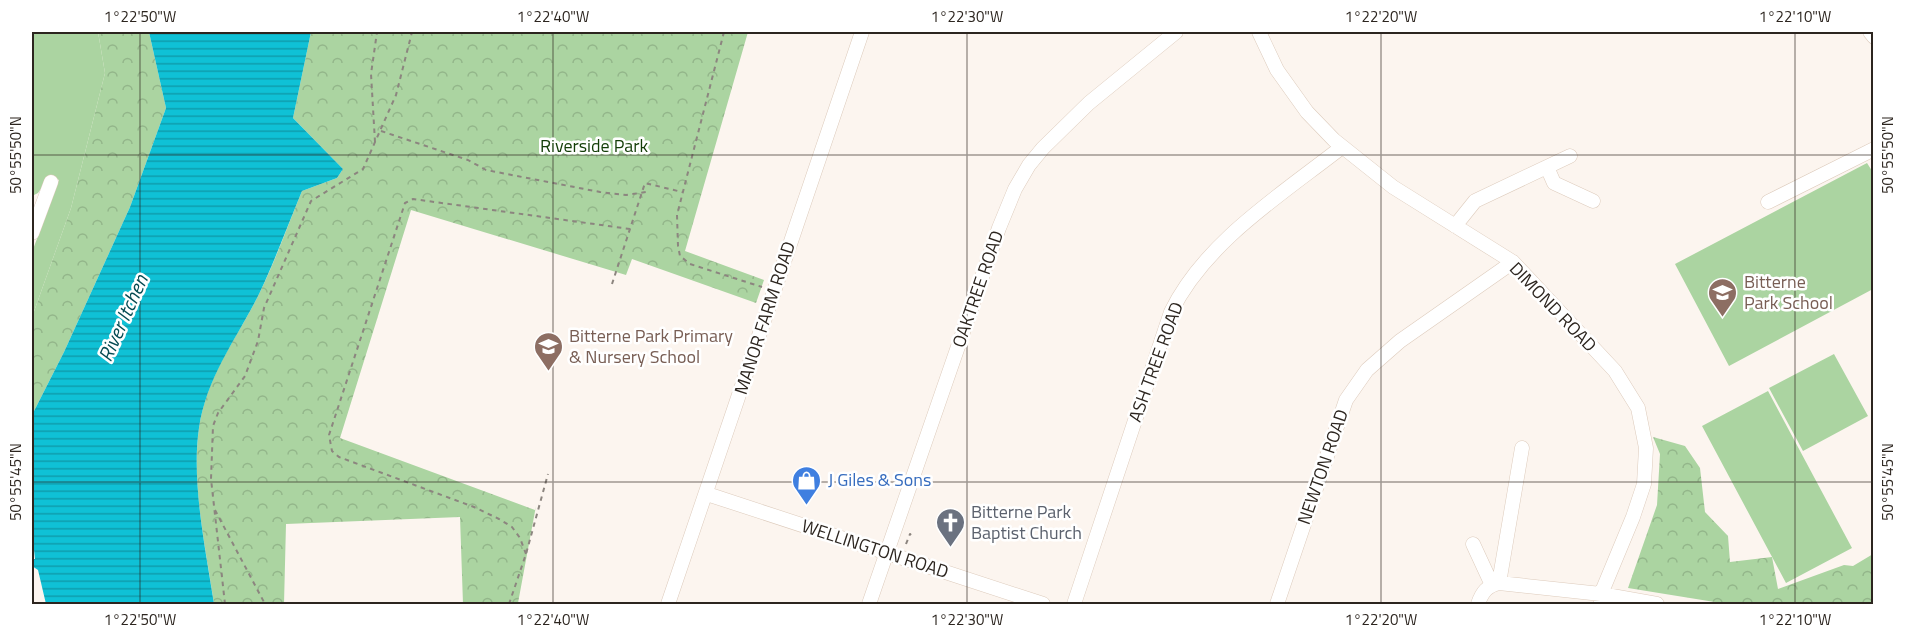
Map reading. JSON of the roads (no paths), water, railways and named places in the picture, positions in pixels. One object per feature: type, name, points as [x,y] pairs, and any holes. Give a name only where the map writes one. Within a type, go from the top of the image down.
[{"type":"street","name":"MANOR FARM ROAD","points":[[668,604],[862,32]]},
{"type":"street","name":"OAKTREE ROAD","points":[[868,604],[999,228],[1015,189],[1029,165],[1061,129],[1089,103],[1176,32]]},
{"type":"street","name":"DIMOND ROAD","points":[[1259,32],[1277,70],[1302,106],[1342,147],[1393,187],[1513,262],[1615,371],[1638,408],[1646,448],[1644,484],[1601,599]]},
{"type":"street","points":[[1870,32],[1874,37]]},
{"type":"street","name":"ASH TREE ROAD","points":[[1074,604],[1171,312],[1185,285],[1221,243],[1342,147]]},
{"type":"street","points":[[1768,202],[1874,149]]},
{"type":"street","points":[[1455,226],[1476,201],[1570,156]]},
{"type":"street","points":[[1546,167],[1554,183],[1593,201]]},
{"type":"street","points":[[32,233],[36,209],[51,182]]},
{"type":"street","name":"NEWTON ROAD","points":[[1277,604],[1346,400],[1367,370],[1400,341],[1513,262]]},
{"type":"street","points":[[1496,584],[1522,448]]},
{"type":"street","name":"WELLINGTON ROAD","points":[[707,494],[1043,604]]},
{"type":"street","points":[[1473,544],[1496,584]]},
{"type":"street","points":[[1478,604],[1481,595],[1489,586],[1496,584],[1601,599],[1658,604]]},
{"type":"water","name":"River Itchen","points":[[149,32],[311,32],[293,118],[343,169],[337,178],[302,191],[266,280],[216,374],[203,409],[197,449],[198,493],[214,604],[46,604],[38,570],[32,566],[32,559],[35,559],[32,532],[32,415],[64,352],[130,207],[166,108]]},
{"type":"place","name":"Bitterne Park School","points":[[1723,318]]},
{"type":"place","name":"Bitterne Park Primary & Nursery School","points":[[548,372]]},
{"type":"place","name":"J Giles & Sons","points":[[807,506]]},
{"type":"place","name":"Bitterne Park Baptist Church","points":[[950,548]]},
{"type":"park label","name":"Riverside Park","points":[[594,146]]}]
